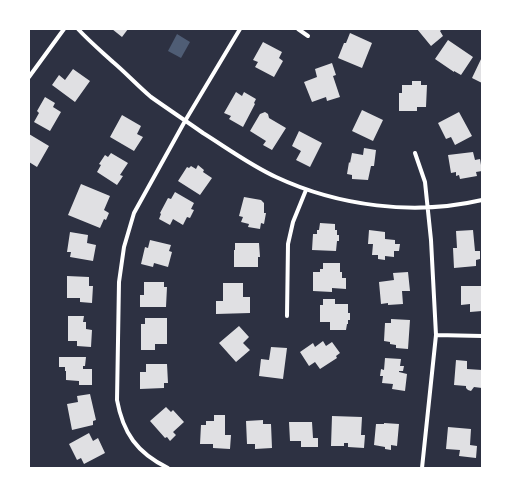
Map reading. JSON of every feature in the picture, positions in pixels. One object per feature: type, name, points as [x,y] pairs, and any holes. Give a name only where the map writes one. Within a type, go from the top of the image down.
[{"type":"street","points":[[29,77],[64,29]]},
{"type":"street","points":[[78,29],[150,96],[235,153],[275,176],[306,190],[340,199],[384,206],[427,208],[470,203],[482,200]]},
{"type":"street","points":[[168,468],[157,463],[144,453],[129,435],[120,416],[117,400],[120,282],[124,247],[134,213],[240,29]]},
{"type":"street","points":[[298,29],[308,36]]},
{"type":"street","points":[[415,153],[425,182],[431,240],[436,335],[422,468]]},
{"type":"street","points":[[287,316],[288,244],[293,222],[306,190]]},
{"type":"street","points":[[436,335],[482,336]]},
{"type":"water","points":[[177,34],[190,42],[181,58],[168,51]]},
{"type":"building","points":[[112,29],[128,29],[122,37]]},
{"type":"building","points":[[417,29],[442,29],[440,31],[443,36],[431,46]]},
{"type":"building","points":[[350,33],[372,43],[362,68],[338,58]]},
{"type":"building","points":[[448,40],[473,57],[461,75],[435,59]]},
{"type":"building","points":[[263,42],[282,52],[279,58],[283,61],[274,77],[255,67],[258,62],[253,60]]},
{"type":"building","points":[[482,57],[482,83],[472,78]]},
{"type":"building","points":[[332,63],[336,75],[333,76],[340,97],[327,101],[326,97],[312,102],[304,82],[317,77],[315,69]]},
{"type":"building","points":[[73,69],[90,81],[75,102],[52,85],[59,75],[65,80]]},
{"type":"building","points":[[412,81],[421,81],[421,85],[427,85],[426,107],[417,107],[417,111],[399,111],[399,93],[402,93],[402,85],[412,85]]},
{"type":"building","points":[[236,92],[242,96],[244,92],[256,99],[243,127],[229,119],[231,116],[224,113]]},
{"type":"building","points":[[45,97],[55,103],[53,107],[61,112],[50,131],[34,122],[39,113],[37,111]]},
{"type":"building","points":[[362,110],[383,120],[373,141],[352,131]]},
{"type":"building","points":[[265,112],[268,114],[269,118],[286,128],[272,150],[263,145],[266,141],[250,131],[260,114]]},
{"type":"building","points":[[459,112],[472,136],[455,145],[451,137],[446,139],[438,123]]},
{"type":"building","points":[[122,115],[141,126],[137,134],[143,137],[134,151],[110,137]]},
{"type":"building","points":[[299,131],[322,143],[310,167],[296,160],[301,151],[292,146]]},
{"type":"building","points":[[29,134],[49,146],[37,167],[29,162]]},
{"type":"building","points":[[364,148],[376,150],[374,166],[371,166],[368,180],[352,179],[352,175],[347,174],[352,153],[363,155]]},
{"type":"building","points":[[473,152],[475,160],[480,159],[482,171],[476,172],[477,176],[460,179],[459,175],[456,176],[456,172],[451,173],[448,155]]},
{"type":"building","points":[[111,153],[128,163],[120,175],[123,176],[117,185],[97,172],[101,165],[99,164],[105,155],[108,157]]},
{"type":"building","points":[[198,165],[204,170],[203,172],[212,178],[200,195],[178,181],[187,167],[189,168],[191,166],[196,169]]},
{"type":"building","points":[[81,184],[110,196],[104,210],[109,213],[106,220],[104,219],[100,228],[68,215]]},
{"type":"building","points":[[175,192],[194,203],[191,209],[194,210],[190,218],[187,217],[183,225],[173,219],[170,225],[159,219],[160,213],[168,198],[171,199]]},
{"type":"building","points":[[244,197],[261,200],[264,203],[264,213],[266,213],[264,224],[261,223],[260,229],[248,227],[249,224],[241,222],[243,217],[239,216]]},
{"type":"building","points":[[320,223],[335,224],[335,230],[337,230],[337,235],[339,235],[336,251],[312,250],[313,234],[317,234]]},
{"type":"building","points":[[369,230],[385,232],[385,239],[395,240],[395,244],[400,244],[399,251],[394,251],[394,257],[385,256],[385,260],[378,259],[378,255],[372,255],[373,244],[368,244]]},
{"type":"building","points":[[473,230],[475,251],[480,251],[480,259],[476,260],[476,266],[454,268],[453,248],[457,248],[456,231]]},
{"type":"building","points":[[70,232],[88,235],[87,243],[96,245],[93,261],[70,257],[71,252],[67,252]]},
{"type":"building","points":[[150,240],[171,245],[169,251],[172,252],[168,267],[154,263],[153,267],[141,264],[145,247],[148,248]]},
{"type":"building","points":[[235,243],[259,243],[260,257],[258,257],[258,267],[234,267]]},
{"type":"building","points":[[323,263],[340,263],[342,278],[346,278],[346,289],[332,288],[332,292],[313,291],[313,272],[320,272],[320,269],[323,269]]},
{"type":"building","points":[[408,272],[410,291],[402,291],[403,304],[381,304],[379,282],[394,280],[393,273]]},
{"type":"building","points":[[67,276],[89,277],[89,286],[93,286],[92,303],[80,302],[80,298],[67,298]]},
{"type":"building","points":[[144,282],[164,282],[164,287],[167,287],[166,307],[140,307],[140,295],[144,295]]},
{"type":"building","points":[[223,283],[243,283],[243,297],[250,297],[250,313],[216,314],[216,301],[223,301]]},
{"type":"building","points":[[461,286],[482,286],[482,311],[470,312],[470,304],[461,305]]},
{"type":"building","points":[[323,299],[335,299],[335,304],[348,304],[350,320],[348,320],[346,330],[330,330],[330,322],[320,322],[320,305],[323,305]]},
{"type":"building","points":[[68,316],[84,316],[83,322],[86,322],[86,329],[92,330],[91,347],[77,346],[77,341],[68,341]]},
{"type":"building","points":[[145,318],[167,318],[167,344],[155,344],[155,350],[141,350],[141,324],[145,324]]},
{"type":"building","points":[[391,319],[410,320],[408,349],[396,348],[396,345],[384,341],[385,323],[391,323]]},
{"type":"building","points":[[239,326],[249,337],[243,343],[250,350],[236,362],[219,343]]},
{"type":"building","points":[[323,341],[326,346],[332,342],[340,353],[336,356],[337,358],[320,369],[315,362],[309,366],[300,352],[313,343],[315,347]]},
{"type":"building","points":[[271,347],[287,348],[283,379],[259,376],[261,359],[269,360]]},
{"type":"building","points":[[59,357],[86,357],[85,366],[83,366],[83,369],[92,369],[92,385],[79,385],[79,381],[66,380],[65,367],[59,367]]},
{"type":"building","points":[[385,358],[401,359],[400,366],[404,366],[403,371],[399,372],[407,374],[405,391],[392,389],[393,384],[382,383],[383,376],[380,376],[381,369],[384,370]]},
{"type":"building","points":[[456,360],[467,361],[467,369],[482,370],[482,388],[474,387],[471,391],[466,388],[466,386],[454,385]]},
{"type":"building","points":[[146,364],[167,364],[168,383],[164,383],[164,388],[140,389],[140,372],[146,372]]},
{"type":"building","points":[[90,394],[96,420],[93,421],[93,425],[72,430],[67,404],[78,402],[77,396]]},
{"type":"building","points":[[166,407],[171,412],[173,410],[184,422],[173,432],[176,435],[170,441],[167,437],[165,438],[150,421]]},
{"type":"building","points":[[214,415],[225,415],[225,435],[231,435],[230,449],[213,448],[213,444],[200,444],[201,425],[206,425],[206,421],[214,421]]},
{"type":"building","points":[[332,416],[362,417],[361,435],[365,435],[364,448],[348,447],[348,443],[344,443],[344,446],[331,446]]},
{"type":"building","points":[[263,420],[263,424],[271,424],[272,448],[255,449],[255,444],[247,444],[246,421]]},
{"type":"building","points":[[289,422],[312,422],[313,438],[318,438],[318,447],[301,447],[301,441],[290,441]]},
{"type":"building","points":[[376,424],[399,424],[397,446],[391,445],[391,450],[374,445]]},
{"type":"building","points":[[448,427],[471,429],[470,445],[477,446],[476,458],[459,456],[460,450],[446,449]]},
{"type":"building","points":[[89,433],[93,441],[98,438],[105,453],[84,464],[81,458],[77,460],[69,444]]}]
